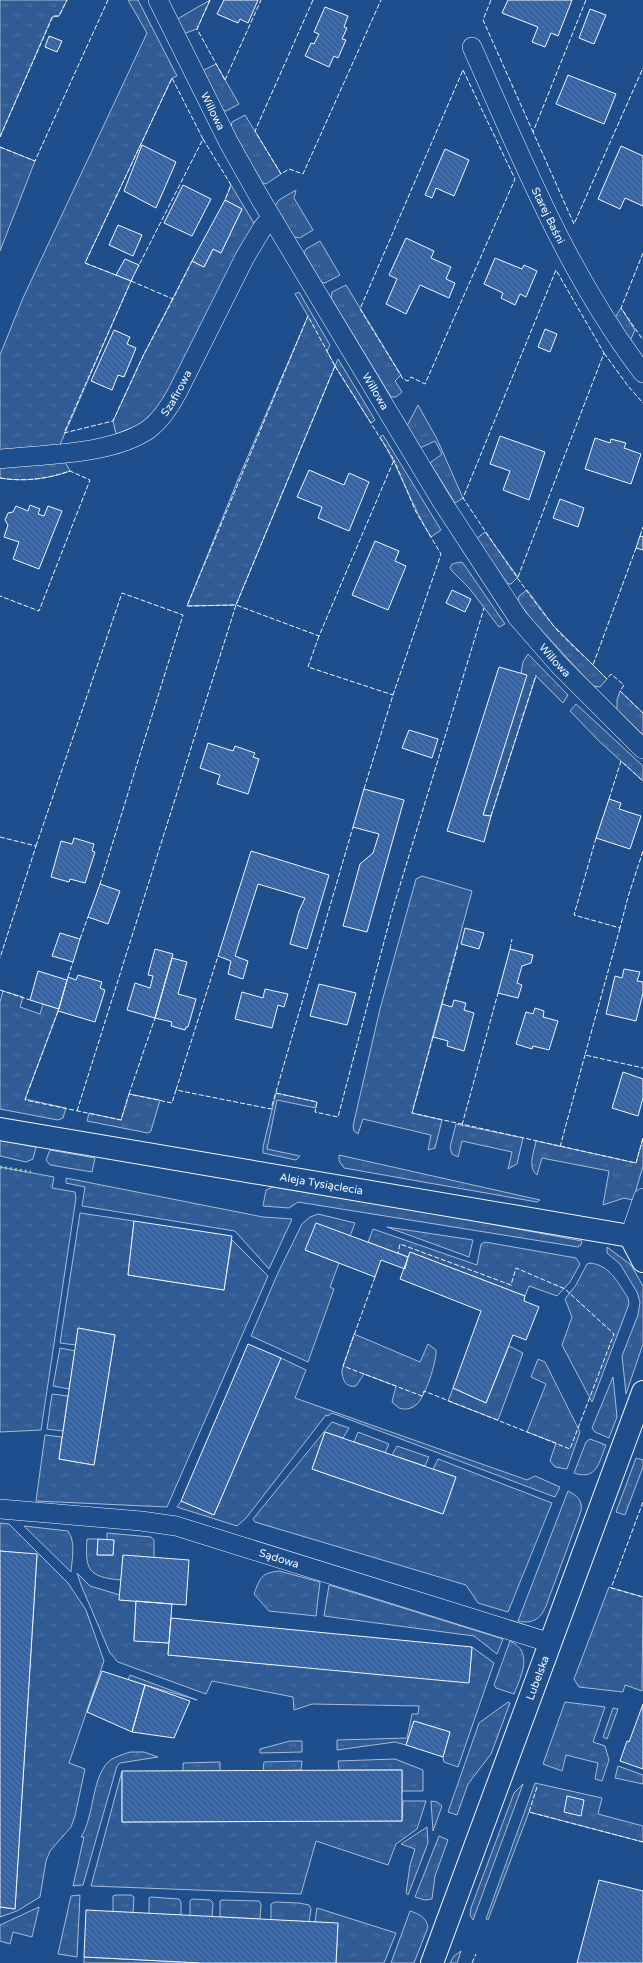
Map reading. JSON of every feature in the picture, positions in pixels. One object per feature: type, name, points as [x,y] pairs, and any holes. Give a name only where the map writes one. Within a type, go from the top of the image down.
[{"type":"street","name":"Willowa","points":[[158,0],[229,143],[271,218],[448,512],[518,618],[559,666],[643,749]]},
{"type":"street","name":"Starej Baśni","points":[[472,47],[570,259],[600,310],[643,373]]},
{"type":"street","name":"Szafirowa","points":[[0,459],[103,448],[132,438],[150,428],[169,407],[245,257],[263,227],[271,218]]},
{"type":"street","name":"Aleja Tysiąclecia","points":[[0,1130],[637,1236]]},
{"type":"street","points":[[643,1198],[637,1236],[643,1261]]},
{"type":"street","name":"Lubelska","points":[[432,1963],[643,1392]]},
{"type":"street","name":"Sądowa","points":[[0,1509],[141,1521],[176,1526],[551,1643]]},
{"type":"green space","points":[[0,0],[67,0],[59,16],[52,17],[0,137]]},
{"type":"green space","points":[[128,0],[138,0],[177,76],[172,78],[85,263],[131,281],[59,447],[0,453],[0,355],[23,298],[147,33]]},
{"type":"green space","points":[[210,0],[197,29],[183,34],[177,22],[179,18]]},
{"type":"green space","points":[[216,64],[239,104],[226,111],[222,110],[203,74],[204,70]]},
{"type":"green space","points":[[245,115],[281,174],[266,184],[261,182],[231,127],[232,122]]},
{"type":"green space","points":[[0,147],[35,161],[0,251]]},
{"type":"green space","points":[[231,185],[255,225],[162,405],[141,424],[116,434],[113,421],[143,356],[192,261],[204,267],[213,249],[221,253],[242,209],[225,200]]},
{"type":"green space","points":[[296,190],[294,198],[313,230],[300,238],[294,237],[275,206],[279,200]]},
{"type":"green space","points":[[320,241],[340,275],[325,283],[321,282],[304,253],[306,249]]},
{"type":"green space","points":[[346,285],[401,375],[395,381],[402,392],[396,397],[391,397],[331,298],[332,292]]},
{"type":"green space","points":[[299,292],[330,345],[327,351],[335,366],[236,605],[187,606],[239,477],[308,316],[295,294]]},
{"type":"green space","points":[[621,308],[635,330],[629,343],[613,321]]},
{"type":"green space","points":[[338,359],[375,420],[371,423],[335,366]]},
{"type":"green space","points":[[418,405],[437,439],[463,498],[455,503],[430,463],[442,454],[435,441],[420,448],[407,426]]},
{"type":"green space","points":[[383,435],[441,530],[431,537],[380,437]]},
{"type":"green space","points":[[63,458],[70,471],[36,479],[18,480],[0,478],[0,465]]},
{"type":"green space","points":[[485,532],[518,577],[511,584],[508,584],[476,539]]},
{"type":"green space","points":[[461,562],[505,624],[499,627],[469,588],[452,571],[450,568],[452,564]]},
{"type":"green space","points":[[527,590],[553,625],[607,679],[600,687],[593,686],[532,620],[518,601],[519,596]]},
{"type":"green space","points":[[528,654],[568,695],[563,703],[536,676],[491,816],[483,815],[526,676],[521,673],[523,662]]},
{"type":"green space","points":[[620,691],[643,713],[643,735],[617,710],[617,700]]},
{"type":"green space","points":[[576,704],[643,766],[643,781],[600,742],[570,711]]},
{"type":"green space","points":[[422,876],[472,891],[412,1113],[442,1120],[435,1148],[428,1150],[431,1135],[363,1119],[358,1134],[354,1131],[353,1126],[380,1009],[416,879]]},
{"type":"green space","points":[[3,991],[23,997],[20,1007],[40,1014],[43,1004],[59,1009],[25,1099],[66,1108],[63,1118],[58,1120],[0,1109],[0,1002]]},
{"type":"green space","points":[[276,1093],[317,1102],[316,1108],[277,1100],[267,1149],[300,1156],[296,1160],[263,1153],[263,1147]]},
{"type":"green space","points":[[129,1094],[160,1100],[151,1131],[148,1133],[87,1121],[89,1113],[121,1120]]},
{"type":"green space","points":[[456,1124],[523,1138],[517,1164],[508,1169],[512,1152],[462,1141],[458,1157],[452,1154],[450,1147]]},
{"type":"green space","points":[[643,1138],[643,1166],[633,1200],[624,1198],[603,1205],[609,1171],[542,1158],[537,1175],[532,1168],[532,1159],[536,1141],[636,1163]]},
{"type":"green space","points":[[0,1140],[36,1147],[33,1159],[26,1162],[0,1156]]},
{"type":"green space","points":[[50,1150],[95,1158],[92,1172],[50,1165],[46,1160]]},
{"type":"green space","points":[[339,1155],[540,1200],[537,1202],[344,1168],[339,1161]]},
{"type":"green space","points":[[0,1167],[54,1177],[52,1188],[75,1192],[76,1198],[41,1430],[0,1432]]},
{"type":"green space","points":[[66,1178],[263,1217],[292,1219],[269,1269],[235,1231],[82,1206],[85,1187],[66,1183]]},
{"type":"green space","points":[[273,1187],[437,1214],[582,1241],[581,1245],[578,1247],[298,1202],[289,1208],[263,1206],[266,1190]]},
{"type":"green space","points":[[80,1213],[134,1221],[128,1275],[224,1290],[232,1240],[268,1276],[167,1507],[36,1501],[45,1435],[62,1437],[59,1459],[94,1465],[115,1335],[78,1328],[76,1345],[60,1343]]},
{"type":"green space","points":[[318,1214],[355,1223],[350,1236],[305,1250],[339,1263],[330,1287],[334,1289],[308,1362],[251,1336],[277,1275],[302,1224],[310,1217]]},
{"type":"green space","points":[[387,1227],[473,1240],[469,1257]]},
{"type":"green space","points":[[373,1229],[477,1265],[481,1244],[485,1242],[576,1258],[580,1264],[570,1282],[557,1296],[529,1286],[525,1296],[410,1252],[408,1257],[368,1242]]},
{"type":"green space","points":[[607,1247],[631,1265],[643,1286],[643,1344],[626,1394],[622,1356],[638,1315],[640,1302],[637,1292],[620,1264],[607,1253]]},
{"type":"green space","points":[[590,1263],[603,1267],[613,1276],[628,1298],[629,1304],[592,1402],[562,1345],[572,1317],[565,1299],[576,1285],[587,1264]]},
{"type":"green space","points":[[354,1334],[420,1362],[428,1344],[436,1350],[435,1362],[430,1379],[423,1395],[416,1405],[408,1409],[399,1408],[392,1402],[396,1386],[364,1374],[356,1386],[349,1386],[345,1382],[342,1370]]},
{"type":"green space","points":[[509,1346],[523,1353],[498,1420],[448,1401],[453,1388],[486,1403]]},
{"type":"green space","points":[[60,1348],[75,1351],[69,1389],[53,1386]]},
{"type":"green space","points":[[281,1358],[306,1370],[295,1398],[527,1480],[535,1476],[560,1487],[555,1497],[332,1413],[328,1416],[326,1415],[246,1518],[237,1526],[177,1507],[181,1501],[214,1515]]},
{"type":"green space","points":[[538,1359],[545,1362],[580,1432],[567,1469],[555,1467],[550,1461],[556,1443],[527,1432],[546,1384],[531,1377]]},
{"type":"green space","points":[[613,1377],[617,1417],[609,1438],[595,1432],[592,1428]]},
{"type":"green space","points":[[52,1394],[68,1396],[63,1431],[47,1429]]},
{"type":"green space","points":[[332,1422],[349,1428],[343,1438],[325,1432],[312,1469],[443,1514],[456,1477],[433,1469],[438,1459],[552,1503],[508,1612],[478,1603],[466,1585],[255,1522],[253,1519]]},
{"type":"green space","points":[[358,1432],[389,1444],[385,1453],[354,1442]]},
{"type":"green space","points":[[590,1439],[606,1445],[599,1463],[592,1472],[588,1474],[582,1475],[574,1473],[586,1442]]},
{"type":"green space","points":[[397,1446],[429,1457],[425,1466],[392,1455]]},
{"type":"green space","points":[[636,1458],[643,1460],[643,1467],[625,1515],[616,1512]]},
{"type":"green space","points":[[568,1491],[579,1499],[581,1511],[546,1606],[541,1615],[535,1620],[527,1622],[518,1621]]},
{"type":"green space","points":[[0,1523],[9,1524],[68,1583],[86,1610],[104,1661],[69,1763],[85,1769],[75,1816],[71,1827],[50,1851],[46,1861],[40,1897],[17,1911],[0,1917],[0,1907],[15,1909],[37,1555],[0,1551]]},
{"type":"green space","points":[[24,1526],[68,1531],[73,1545],[71,1572]]},
{"type":"green space","points":[[107,1533],[151,1537],[154,1540],[154,1558],[123,1556],[121,1580],[101,1577],[95,1574],[88,1565],[87,1539],[98,1539],[97,1555],[113,1555],[114,1540],[107,1540]]},
{"type":"green space","points":[[279,1571],[320,1582],[316,1616],[269,1611],[254,1594],[262,1577],[268,1573]]},
{"type":"green space","points":[[77,1573],[90,1586],[120,1595],[120,1600],[136,1601],[134,1640],[169,1643],[168,1655],[469,1682],[472,1647],[494,1663],[458,1767],[444,1762],[443,1757],[450,1732],[414,1721],[406,1745],[395,1742],[337,1750],[337,1740],[407,1738],[412,1714],[418,1714],[419,1706],[312,1704],[294,1710],[293,1697],[212,1681],[206,1694],[118,1662],[110,1653]]},
{"type":"green space","points":[[329,1585],[503,1639],[497,1654],[474,1636],[324,1616]]},
{"type":"green space","points":[[609,1587],[643,1597],[642,1691],[625,1685],[623,1692],[579,1687],[574,1679]]},
{"type":"green space","points":[[510,1641],[522,1651],[524,1658],[524,1665],[520,1680],[514,1694],[496,1688],[494,1685]]},
{"type":"green space","points":[[130,1675],[197,1700],[128,1680]]},
{"type":"green space","points":[[508,1702],[510,1703],[491,1754],[468,1784],[457,1815],[448,1812],[479,1723]]},
{"type":"green space","points":[[565,1702],[605,1707],[593,1742],[605,1746],[609,1760],[602,1781],[595,1779],[598,1763],[566,1755],[562,1771],[543,1764]]},
{"type":"green space","points":[[613,1708],[618,1709],[607,1739],[603,1737]]},
{"type":"green space","points":[[290,1741],[302,1741],[302,1752],[260,1753],[260,1749]]},
{"type":"green space","points":[[130,1752],[144,1752],[158,1757],[120,1763],[117,1766],[83,1885],[73,1886],[84,1837],[81,1837],[89,1818],[100,1774],[112,1759]]},
{"type":"green space","points":[[395,1759],[423,1770],[423,1791],[402,1791],[402,1770],[339,1770],[338,1761]]},
{"type":"green space","points":[[302,1761],[301,1770],[263,1771],[264,1762]]},
{"type":"green space","points":[[220,1762],[220,1771],[183,1771],[183,1763]]},
{"type":"green space","points":[[618,1766],[643,1775],[643,1784],[615,1778]]},
{"type":"green space","points":[[122,1771],[122,1822],[402,1821],[403,1801],[426,1801],[417,1829],[396,1844],[388,1865],[316,1841],[301,1894],[91,1886]]},
{"type":"green space","points":[[535,1783],[602,1798],[598,1814],[643,1826],[643,1842],[529,1812],[488,1920],[486,1919]]},
{"type":"green space","points":[[523,1784],[473,1920],[470,1915],[471,1908],[514,1793]]},
{"type":"green space","points":[[431,1801],[437,1802],[442,1806],[433,1831]]},
{"type":"green space","points":[[427,1827],[428,1843],[408,1895],[406,1893],[410,1865],[415,1849],[401,1844]]},
{"type":"green space","points":[[439,1836],[448,1840],[435,1876],[432,1899],[425,1900],[415,1897]]},
{"type":"green space","points":[[80,1895],[77,1957],[58,1954],[71,1896]]},
{"type":"green space","points":[[131,1895],[134,1897],[133,1913],[113,1912],[113,1896]]},
{"type":"green space","points":[[149,1898],[179,1899],[181,1902],[181,1915],[149,1914]]},
{"type":"green space","points":[[192,1899],[210,1900],[213,1903],[212,1917],[190,1916],[190,1901]]},
{"type":"green space","points":[[220,1901],[259,1901],[261,1904],[260,1919],[220,1917]]},
{"type":"green space","points":[[275,1902],[309,1905],[311,1909],[309,1922],[271,1920],[271,1904]]},
{"type":"green space","points":[[39,1907],[32,1937],[13,1932],[10,1944],[0,1941],[0,1925]]},
{"type":"green space","points":[[317,1908],[396,1933],[384,1963],[336,1963],[338,1924],[315,1922]]},
{"type":"green space","points":[[410,1911],[422,1916],[428,1927],[414,1963],[391,1963]]},
{"type":"green space","points":[[461,1951],[457,1963],[450,1963],[454,1956]]},
{"type":"green space","points":[[84,1957],[201,1963],[84,1963]]},
{"type":"building","points":[[224,0],[258,0],[248,23],[240,19],[238,23],[217,14]]},
{"type":"building","points":[[508,0],[572,0],[558,36],[551,33],[545,47],[532,42],[538,27],[502,13]]},
{"type":"building","points":[[325,7],[348,16],[344,27],[347,28],[342,39],[346,40],[338,58],[334,56],[329,67],[305,56],[311,43],[314,44],[319,34],[314,32]]},
{"type":"building","points":[[590,9],[606,15],[594,44],[579,38]]},
{"type":"building","points":[[49,36],[62,41],[57,52],[45,47]]},
{"type":"building","points":[[568,75],[616,94],[604,124],[556,104]]},
{"type":"building","points":[[142,145],[176,162],[156,208],[124,191]]},
{"type":"building","points":[[621,146],[643,156],[643,206],[625,198],[620,209],[598,199]]},
{"type":"building","points":[[445,149],[469,160],[454,196],[436,188],[432,198],[425,195]]},
{"type":"building","points":[[183,185],[211,199],[192,236],[164,223]]},
{"type":"building","points":[[225,200],[242,209],[221,253],[213,249],[204,267],[192,261]]},
{"type":"building","points":[[118,225],[142,235],[133,256],[109,245]]},
{"type":"building","points":[[406,238],[434,251],[431,258],[451,267],[446,279],[455,283],[449,298],[420,285],[406,314],[386,304],[397,279],[389,275]]},
{"type":"building","points":[[495,258],[522,269],[524,265],[537,271],[526,297],[520,294],[515,305],[501,298],[503,293],[484,284]]},
{"type":"building","points":[[125,259],[139,265],[131,281],[116,275]]},
{"type":"building","points":[[545,329],[557,334],[550,352],[538,347]]},
{"type":"building","points":[[114,330],[130,337],[127,344],[136,348],[124,377],[118,375],[112,390],[91,381]]},
{"type":"building","points":[[500,436],[545,452],[529,500],[503,490],[510,471],[490,464]]},
{"type":"building","points":[[595,438],[610,443],[611,439],[626,443],[624,448],[641,454],[631,484],[585,469]]},
{"type":"building","points":[[309,470],[344,485],[349,473],[369,482],[349,531],[318,518],[322,507],[297,497]]},
{"type":"building","points":[[560,499],[584,508],[578,527],[553,518]]},
{"type":"building","points":[[30,505],[40,509],[38,514],[44,516],[48,506],[62,511],[39,569],[13,559],[19,542],[4,537],[8,525],[5,520],[8,513],[13,512],[16,506],[28,511]]},
{"type":"building","points":[[640,536],[643,537],[643,550],[636,548]]},
{"type":"building","points":[[375,541],[399,551],[395,561],[406,566],[388,610],[352,595]]},
{"type":"building","points":[[452,590],[471,599],[465,612],[446,603]]},
{"type":"building","points":[[499,667],[527,675],[483,815],[491,816],[484,842],[447,831]]},
{"type":"building","points":[[409,730],[438,739],[432,758],[402,748]]},
{"type":"building","points":[[208,743],[233,751],[235,746],[255,753],[253,757],[259,759],[248,794],[217,784],[220,775],[200,768]]},
{"type":"building","points":[[364,789],[404,800],[367,932],[343,926],[360,864],[373,853],[379,834],[353,827]]},
{"type":"building","points":[[609,799],[621,803],[619,809],[641,816],[630,849],[596,838]]},
{"type":"building","points":[[74,838],[94,844],[92,851],[95,852],[85,883],[70,879],[69,882],[51,877],[61,841],[72,844]]},
{"type":"building","points":[[251,851],[329,875],[307,949],[290,944],[299,911],[305,898],[258,884],[235,956],[248,961],[243,979],[228,974],[231,961],[218,956]]},
{"type":"building","points":[[100,884],[120,891],[108,924],[88,917]]},
{"type":"building","points":[[465,928],[484,933],[479,949],[461,944]]},
{"type":"building","points":[[60,933],[80,939],[73,962],[52,956]]},
{"type":"building","points":[[155,949],[173,954],[155,1018],[127,1010],[135,983],[150,988],[153,976],[148,975]]},
{"type":"building","points":[[510,949],[533,955],[531,963],[522,966],[517,983],[522,985],[518,998],[498,993]]},
{"type":"building","points":[[172,958],[187,962],[178,994],[196,999],[188,1027],[186,1027],[185,1030],[171,1026],[172,1022],[155,1018]]},
{"type":"building","points":[[624,969],[640,972],[637,981],[643,982],[643,993],[636,1021],[606,1014],[615,976],[622,978]]},
{"type":"building","points":[[38,971],[67,980],[59,1009],[30,1000]]},
{"type":"building","points":[[78,975],[102,982],[100,988],[105,990],[95,1022],[58,1011],[68,977],[76,980]]},
{"type":"building","points":[[319,984],[356,993],[347,1025],[310,1016]]},
{"type":"building","points":[[265,989],[288,994],[284,1007],[278,1005],[272,1028],[235,1019],[242,992],[263,998]]},
{"type":"building","points":[[454,1000],[466,1003],[464,1010],[474,1013],[464,1051],[447,1046],[448,1041],[433,1037],[442,1004],[452,1007]]},
{"type":"building","points":[[535,1008],[544,1011],[543,1017],[558,1021],[549,1050],[533,1046],[532,1049],[516,1044],[526,1012],[533,1014]]},
{"type":"building","points":[[623,1072],[643,1079],[643,1098],[638,1116],[612,1108]]},
{"type":"building","points":[[134,1221],[232,1236],[224,1290],[128,1275]]},
{"type":"building","points":[[316,1223],[408,1257],[405,1269],[381,1260],[375,1277],[305,1250]]},
{"type":"building","points":[[410,1252],[525,1296],[524,1301],[539,1307],[526,1340],[513,1335],[486,1403],[453,1388],[481,1311],[400,1279]]},
{"type":"building","points":[[78,1328],[115,1335],[94,1465],[59,1459]]},
{"type":"building","points":[[248,1344],[281,1358],[214,1515],[181,1501]]},
{"type":"building","points":[[325,1432],[456,1477],[443,1514],[312,1469]]},
{"type":"building","points":[[98,1539],[114,1540],[113,1555],[97,1555]]},
{"type":"building","points":[[0,1551],[37,1554],[15,1909],[0,1907]]},
{"type":"building","points":[[123,1555],[189,1560],[186,1605],[119,1600]]},
{"type":"building","points":[[136,1601],[172,1604],[169,1643],[134,1641]]},
{"type":"building","points":[[171,1618],[472,1647],[469,1683],[168,1655]]},
{"type":"building","points":[[102,1671],[145,1685],[132,1732],[87,1712]]},
{"type":"building","points":[[145,1685],[190,1701],[174,1738],[132,1732]]},
{"type":"building","points":[[643,1704],[643,1769],[620,1761],[627,1741],[629,1742]]},
{"type":"building","points":[[414,1721],[450,1732],[443,1757],[406,1745]]},
{"type":"building","points":[[402,1770],[402,1821],[122,1822],[122,1771]]},
{"type":"building","points":[[567,1796],[584,1800],[581,1816],[564,1812]]},
{"type":"building","points":[[599,1880],[643,1891],[643,1963],[577,1963]]},
{"type":"building","points":[[86,1910],[338,1923],[336,1963],[201,1963],[84,1957]]},
{"type":"hedge","points":[[0,1167],[31,1172]]},
{"type":"fence","points":[[0,137],[53,16],[59,16],[67,0]]},
{"type":"fence","points":[[0,147],[35,161],[108,0]]},
{"type":"fence","points":[[210,0],[197,29],[225,80]]},
{"type":"fence","points":[[225,80],[261,0]]},
{"type":"fence","points":[[313,0],[255,131],[281,174],[289,169],[303,174],[381,0]]},
{"type":"fence","points":[[491,0],[483,20],[533,132]]},
{"type":"fence","points":[[586,0],[533,132],[574,224],[643,68]]},
{"type":"fence","points":[[463,70],[515,179],[425,384],[411,377],[408,381],[403,379],[360,309],[463,70]]},
{"type":"fence","points":[[116,275],[85,263],[172,78],[203,139],[138,267]]},
{"type":"fence","points":[[203,139],[231,185],[225,200]]},
{"type":"fence","points":[[643,253],[621,308],[643,340]]},
{"type":"fence","points":[[131,281],[173,299],[192,261]]},
{"type":"fence","points":[[518,577],[604,353],[556,270],[463,498],[540,609],[562,635],[593,665]]},
{"type":"fence","points":[[132,279],[64,433],[113,421],[143,356],[173,299]]},
{"type":"fence","points":[[77,1111],[236,605],[187,606],[308,316],[335,366]]},
{"type":"fence","points":[[604,353],[628,386],[643,403]]},
{"type":"fence","points":[[335,366],[394,460],[319,636],[236,605],[335,366]]},
{"type":"fence","points":[[364,789],[393,695],[441,554],[416,512],[394,460]]},
{"type":"fence","points":[[0,478],[18,480],[35,479],[70,471],[90,480],[39,611],[0,596]]},
{"type":"fence","points":[[640,536],[643,527]]},
{"type":"fence","points":[[636,548],[593,665],[607,679],[611,674],[624,685],[620,691],[643,713]]},
{"type":"fence","points":[[36,846],[122,593],[183,615],[100,884]]},
{"type":"fence","points":[[276,1093],[317,1102],[315,1112],[338,1117],[391,915],[484,608]]},
{"type":"fence","points":[[319,636],[308,667],[393,695]]},
{"type":"fence","points":[[491,816],[536,675]]},
{"type":"fence","points":[[609,799],[621,761],[643,781]]},
{"type":"fence","points":[[58,1011],[25,1100],[121,1120],[129,1094],[172,1103],[176,1090],[271,1109],[353,827]]},
{"type":"fence","points":[[0,837],[36,846],[0,958]]},
{"type":"fence","points":[[596,838],[574,915],[620,928],[628,897],[643,851]]},
{"type":"fence","points":[[80,939],[88,917]]},
{"type":"fence","points":[[620,928],[585,1055],[643,1068]]},
{"type":"fence","points":[[510,949],[512,939]]},
{"type":"fence","points":[[442,1004],[458,945]]},
{"type":"fence","points":[[176,1090],[218,956]]},
{"type":"fence","points":[[68,977],[73,962]]},
{"type":"fence","points":[[0,990],[30,1000]]},
{"type":"fence","points":[[462,1125],[498,993]]},
{"type":"fence","points":[[129,1094],[155,1018]]},
{"type":"fence","points":[[433,1037],[412,1113],[636,1163],[643,1138]]},
{"type":"fence","points":[[560,1147],[585,1055]]},
{"type":"fence","points":[[375,1277],[343,1366],[422,1396],[424,1391],[570,1449],[614,1334],[565,1289],[516,1268],[511,1285],[400,1244],[398,1253]]},
{"type":"fence","points":[[643,1502],[611,1588],[643,1597]]},
{"type":"fence","points":[[537,1787],[529,1812],[643,1842]]},
{"type":"fence","points":[[472,1963],[476,1954]]}]
